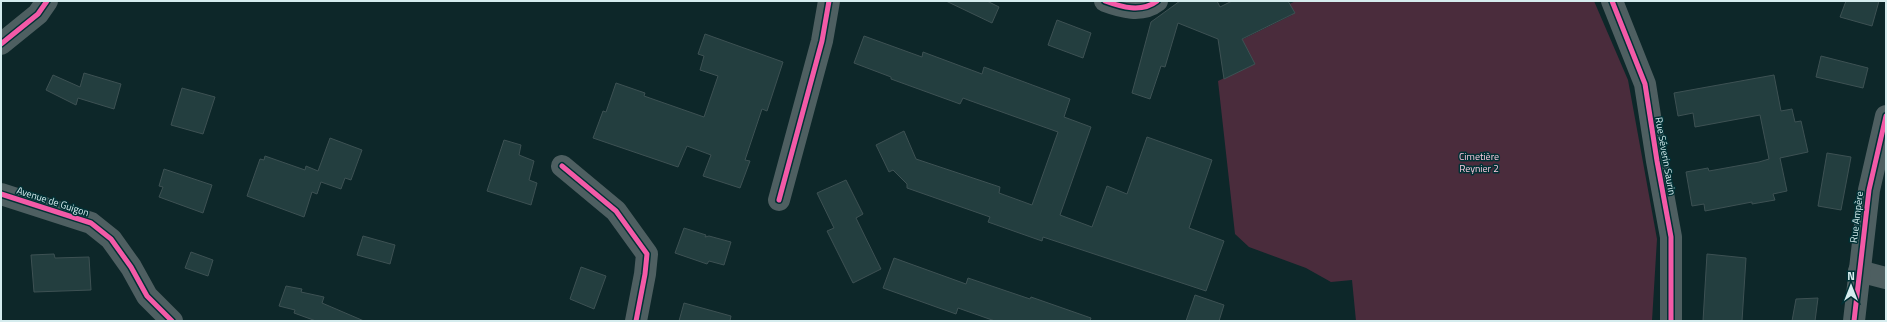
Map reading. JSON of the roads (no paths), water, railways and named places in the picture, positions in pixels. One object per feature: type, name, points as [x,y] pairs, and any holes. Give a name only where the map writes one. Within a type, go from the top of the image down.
[{"type":"street","points":[[1,44],[38,14],[47,1]]},
{"type":"street","points":[[779,200],[822,41],[829,1]]},
{"type":"street","points":[[1105,1],[1126,8],[1153,5],[1158,1]]},
{"type":"street","name":"Rue Séverin Saurin","points":[[1612,1],[1645,84],[1671,237],[1671,321]]},
{"type":"street","name":"Rue Ampère","points":[[1854,321],[1869,190],[1886,117]]},
{"type":"street","points":[[562,166],[616,211],[647,254],[645,274],[636,321]]},
{"type":"street","name":"Avenue de Guigon","points":[[1,194],[91,223],[111,239],[147,296],[172,321]]},
{"type":"street","points":[[1859,272],[1886,278]]},
{"type":"park label","name":"Cimetière Reynier 2","points":[[1479,162]]}]
